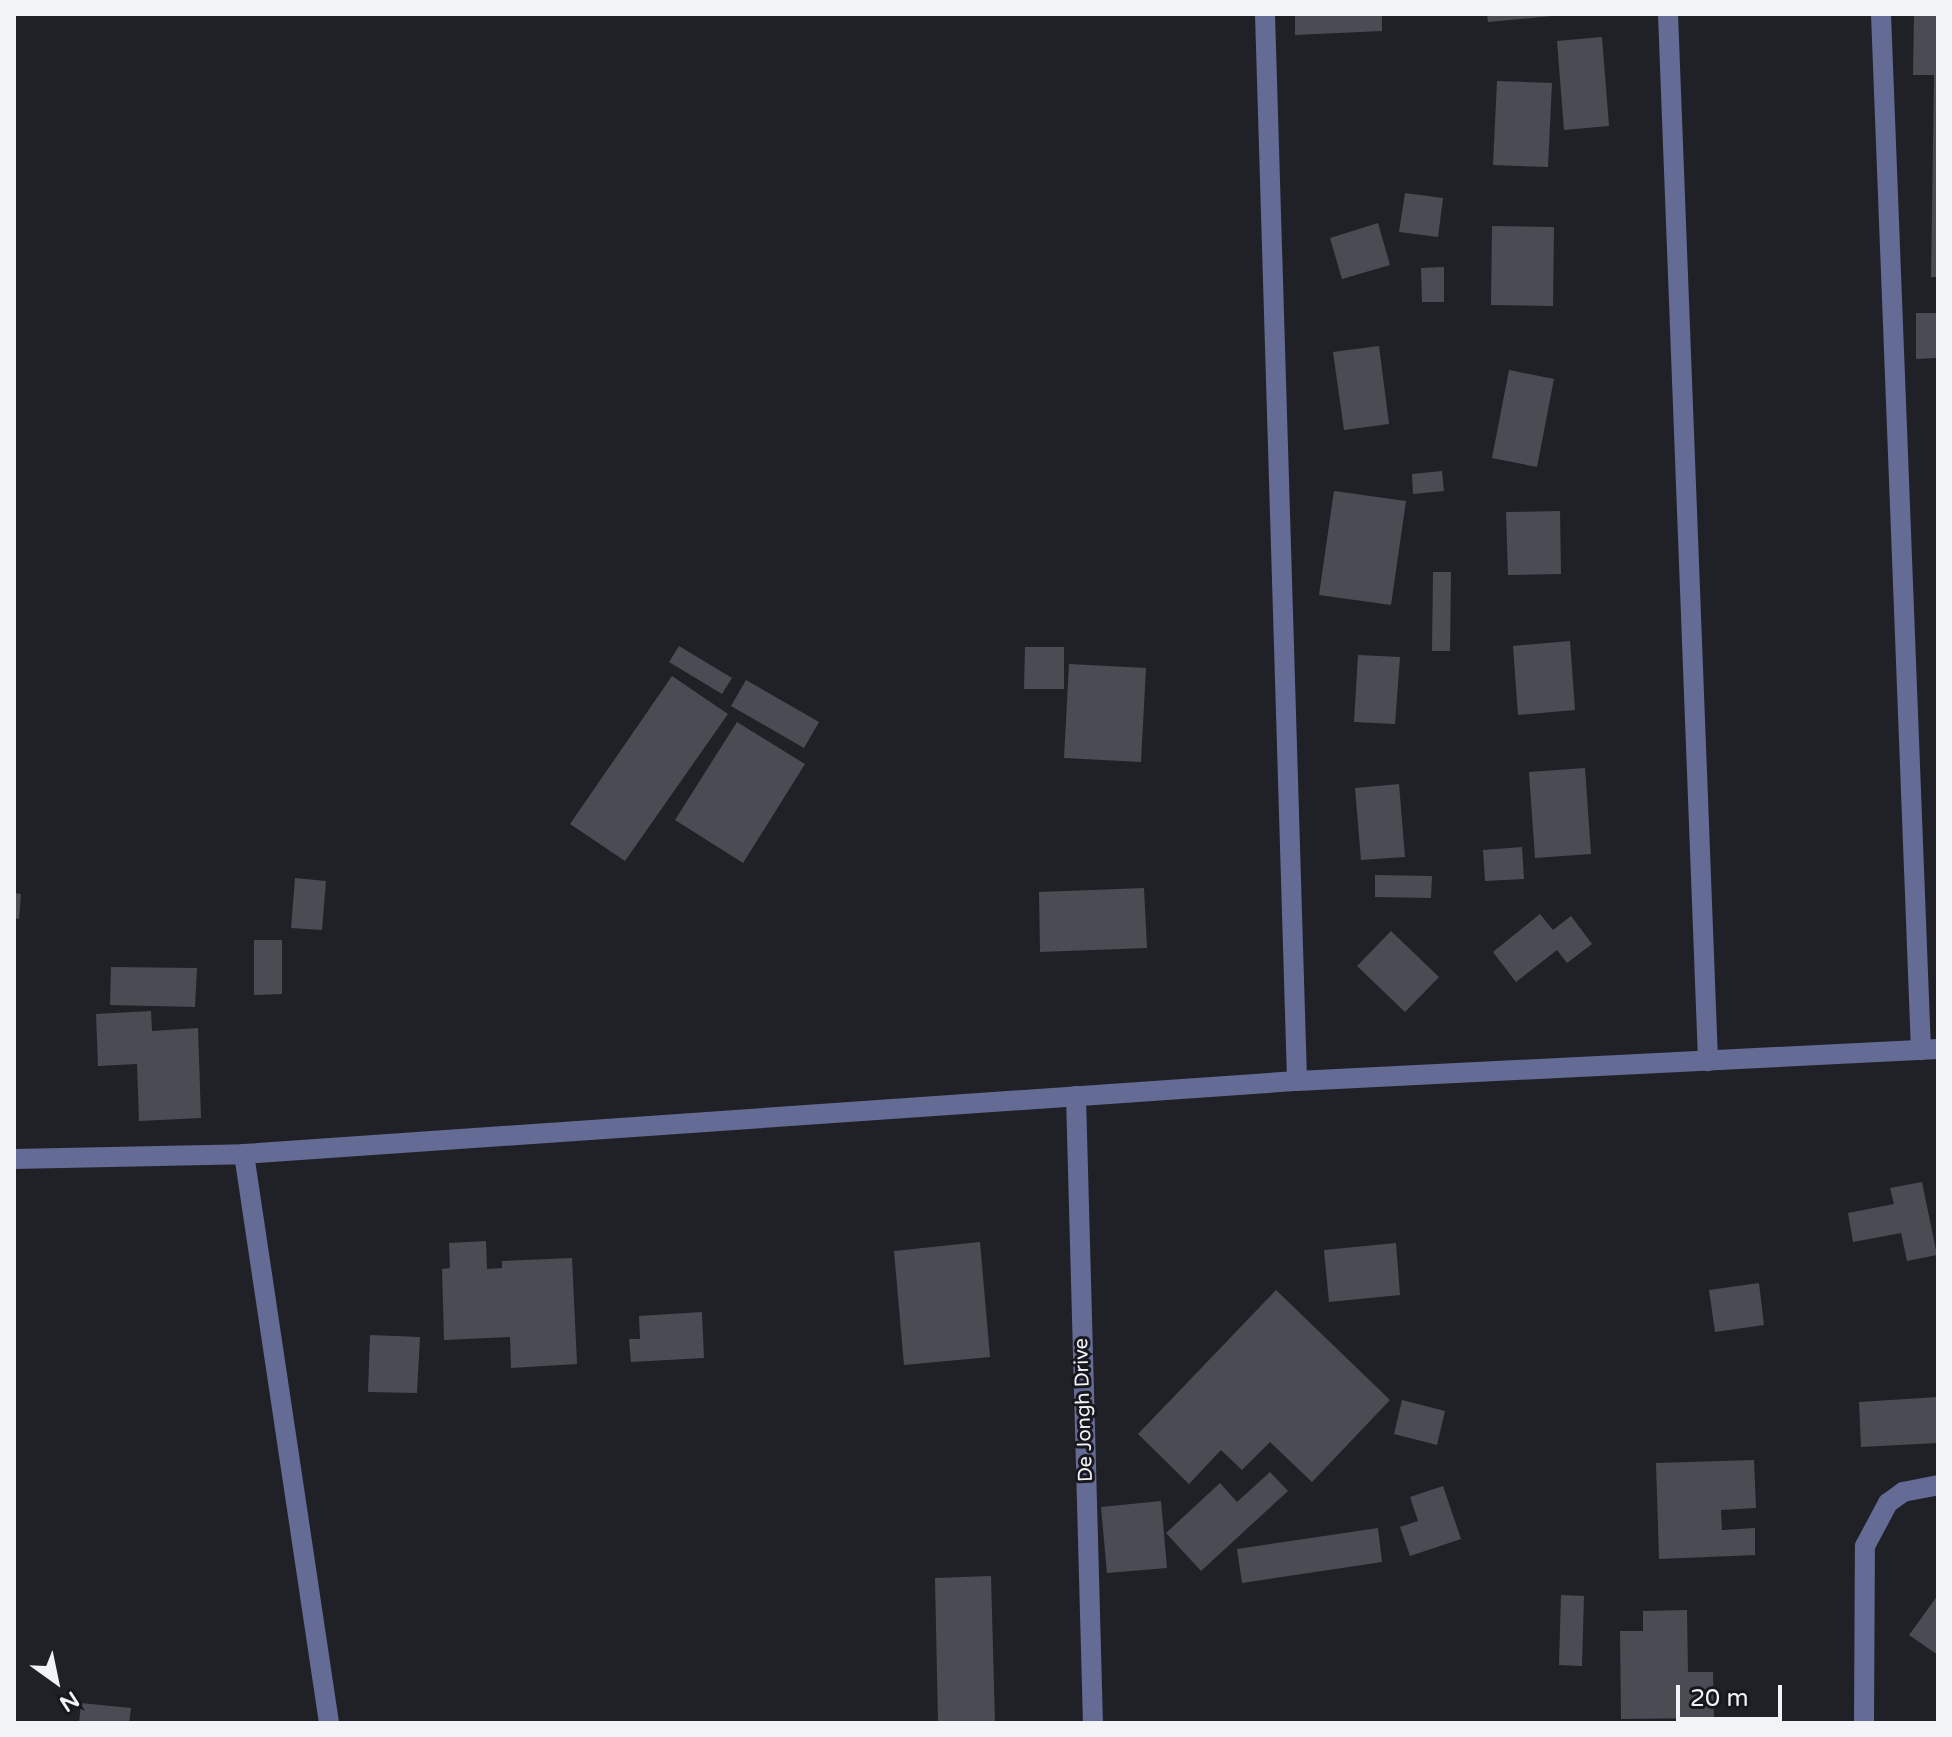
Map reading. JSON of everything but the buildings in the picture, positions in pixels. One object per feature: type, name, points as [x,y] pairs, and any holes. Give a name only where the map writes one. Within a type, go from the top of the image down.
[{"type":"street","points":[[1265,14],[1297,1081]]},
{"type":"street","points":[[1668,14],[1708,1061]]},
{"type":"street","points":[[14,1159],[244,1154],[1297,1081],[1929,1049],[1881,14]]},
{"type":"street","name":"De Jongh Drive","points":[[1076,1096],[1093,1723]]},
{"type":"street","points":[[244,1154],[329,1723]]},
{"type":"street","points":[[1864,1723],[1865,1546],[1888,1503],[1903,1492],[1938,1485]]}]
